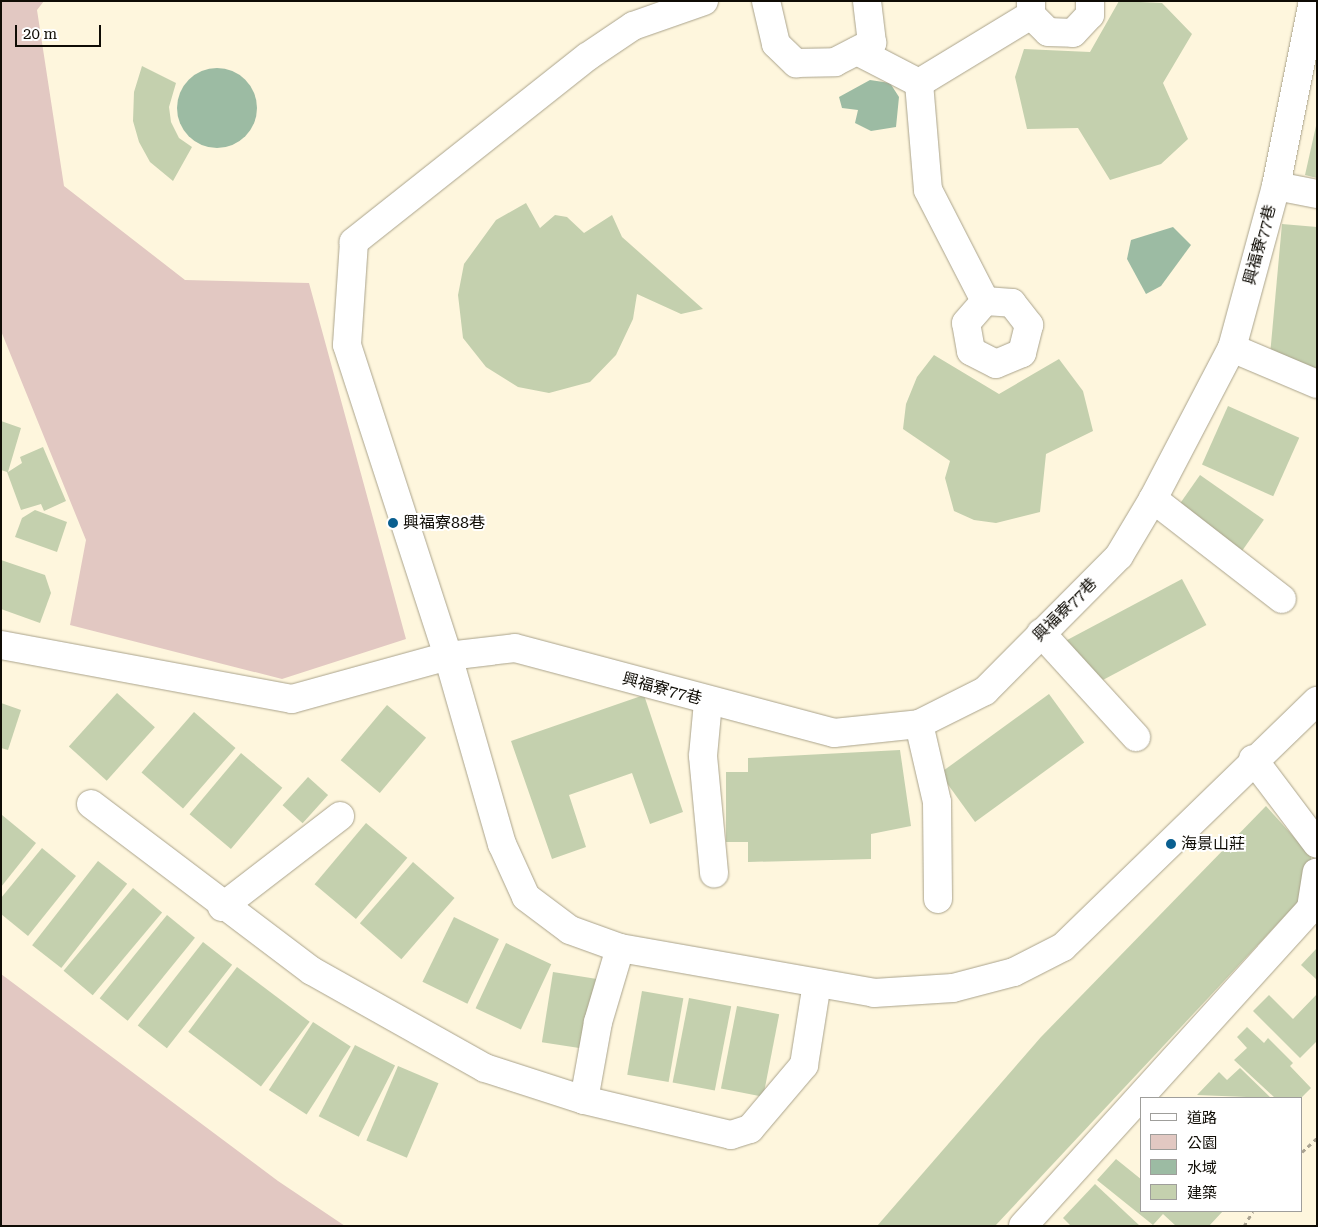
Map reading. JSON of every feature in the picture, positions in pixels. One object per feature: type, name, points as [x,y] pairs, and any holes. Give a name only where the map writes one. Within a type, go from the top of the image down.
[{"type":"street","points":[[704,1],[633,26],[586,57],[354,242],[347,345],[448,656],[502,844],[526,897],[570,930],[620,948],[874,993],[953,988],[1014,972],[1063,947],[1253,759],[1317,701]]},
{"type":"street","points":[[766,1],[776,44],[796,63],[835,62],[872,43],[867,1]]},
{"type":"street","points":[[919,83],[1031,8],[1048,32],[1073,33],[1090,15],[1090,1]]},
{"type":"street","name":"興福寮77巷","points":[[448,656],[515,648],[708,702],[834,733],[919,724],[985,691],[1120,556],[1153,498],[1232,348],[1276,186],[1314,3]]},
{"type":"street","points":[[857,51],[919,83]]},
{"type":"street","points":[[919,83],[928,190],[984,302]]},
{"type":"street","points":[[1276,186],[1317,194]]},
{"type":"street","points":[[1232,348],[1317,384]]},
{"type":"street","points":[[1153,498],[1282,599]]},
{"type":"street","points":[[1041,634],[1136,737]]},
{"type":"street","points":[[1,645],[292,699],[448,656]]},
{"type":"street","points":[[708,702],[703,756],[714,873]]},
{"type":"street","points":[[919,724],[937,802],[938,899]]},
{"type":"street","points":[[1253,759],[1317,844]]},
{"type":"street","points":[[91,804],[222,908],[312,971],[485,1068],[584,1100],[731,1135],[750,1129],[804,1065],[817,983]]},
{"type":"street","points":[[222,908],[340,816]]},
{"type":"street","points":[[1145,1097],[1311,908],[1317,872]]},
{"type":"street","points":[[584,1100],[598,1022],[620,948]]},
{"type":"street","points":[[1036,1221],[1140,1103]]},
{"type":"path","points":[[1303,1151],[1317,1138]]},
{"type":"path","points":[[1244,1226],[1252,1212]]},
{"type":"green space","points":[[1,1],[44,1],[37,10],[64,186],[185,280],[309,283],[406,639],[282,679],[70,625],[86,540],[1,331]]},
{"type":"green space","points":[[1,974],[278,1181],[345,1226],[1,1226]]},
{"type":"water","points":[[209,68],[225,68],[246,79],[257,100],[257,116],[246,137],[225,148],[209,148],[195,142],[183,130],[177,116],[177,100],[183,86],[195,74]]},
{"type":"water","points":[[870,80],[890,83],[899,97],[896,127],[871,131],[855,123],[858,110],[842,108],[839,97]]},
{"type":"water","points":[[1173,227],[1191,245],[1161,286],[1146,294],[1127,259],[1131,240]]},
{"type":"building","points":[[1119,1],[1162,3],[1192,34],[1163,83],[1188,139],[1161,164],[1110,180],[1078,128],[1027,129],[1015,77],[1024,49],[1090,52]]},
{"type":"building","points":[[142,66],[176,83],[169,107],[171,122],[179,138],[192,147],[173,181],[150,162],[139,142],[133,121],[134,92]]},
{"type":"building","points":[[1317,126],[1317,178],[1305,175]]},
{"type":"building","points":[[526,203],[540,228],[555,215],[567,217],[584,233],[612,215],[622,237],[703,309],[681,314],[637,294],[633,319],[616,355],[590,382],[549,393],[518,387],[486,367],[463,338],[458,295],[464,264],[496,220]]},
{"type":"building","points":[[1282,224],[1317,227],[1317,371],[1269,366]]},
{"type":"building","points":[[934,355],[999,394],[1059,359],[1083,391],[1093,431],[1046,454],[1040,512],[996,523],[974,520],[954,511],[945,478],[950,461],[903,429],[906,404],[917,377]]},
{"type":"building","points":[[1228,406],[1299,438],[1273,496],[1202,464]]},
{"type":"building","points":[[1,421],[21,428],[8,472],[22,463],[20,457],[43,447],[66,501],[44,511],[41,504],[21,510],[7,472],[1,470]]},
{"type":"building","points":[[1200,475],[1264,520],[1232,565],[1168,520]]},
{"type":"building","points":[[35,510],[67,522],[57,552],[15,537],[22,518]]},
{"type":"building","points":[[1,560],[45,575],[51,593],[40,623],[1,609]]},
{"type":"building","points":[[1182,579],[1206,625],[1085,689],[1061,643]]},
{"type":"building","points":[[117,693],[155,727],[107,781],[69,747]]},
{"type":"building","points":[[1049,694],[1084,743],[975,822],[940,773]]},
{"type":"building","points":[[644,695],[683,812],[650,824],[632,773],[569,795],[586,847],[552,859],[511,741]]},
{"type":"building","points":[[1,703],[21,710],[8,750],[1,748]]},
{"type":"building","points":[[387,705],[426,738],[380,793],[341,760]]},
{"type":"building","points":[[194,712],[236,748],[183,808],[142,772]]},
{"type":"building","points":[[900,750],[911,826],[871,834],[871,859],[748,862],[748,842],[726,842],[726,772],[748,772],[748,758]]},
{"type":"building","points":[[241,753],[282,788],[231,849],[190,814]]},
{"type":"building","points":[[308,777],[328,795],[303,823],[283,805]]},
{"type":"building","points":[[1266,806],[1311,856],[1311,888],[995,1226],[877,1226],[1041,1037]]},
{"type":"building","points":[[1,816],[36,843],[1,887]]},
{"type":"building","points":[[366,823],[407,858],[356,919],[315,884]]},
{"type":"building","points":[[42,848],[76,876],[28,936],[1,914],[1,898]]},
{"type":"building","points":[[98,861],[127,884],[61,968],[32,945]]},
{"type":"building","points":[[413,862],[455,898],[401,959],[360,923]]},
{"type":"building","points":[[133,888],[162,912],[93,995],[64,971]]},
{"type":"building","points":[[167,915],[195,938],[128,1021],[100,998]]},
{"type":"building","points":[[454,917],[499,939],[467,1004],[422,982]]},
{"type":"building","points":[[203,942],[232,965],[167,1048],[138,1026]]},
{"type":"building","points":[[506,943],[551,964],[521,1029],[476,1008]]},
{"type":"building","points":[[1317,948],[1317,980],[1301,965]]},
{"type":"building","points":[[237,967],[310,1022],[261,1086],[188,1032]]},
{"type":"building","points":[[553,972],[603,980],[592,1050],[542,1042]]},
{"type":"building","points":[[642,991],[683,998],[669,1082],[627,1075]]},
{"type":"building","points":[[1317,994],[1317,1041],[1300,1058],[1253,1011],[1269,995],[1293,1019]]},
{"type":"building","points":[[689,998],[731,1006],[715,1091],[673,1082]]},
{"type":"building","points":[[737,1006],[779,1014],[763,1097],[721,1088]]},
{"type":"building","points":[[313,1022],[351,1047],[307,1114],[269,1090]]},
{"type":"building","points":[[1247,1027],[1264,1043],[1268,1038],[1293,1063],[1290,1066],[1311,1088],[1302,1097],[1274,1097],[1234,1060],[1247,1048],[1237,1037]]},
{"type":"building","points":[[355,1045],[395,1065],[359,1137],[319,1116]]},
{"type":"building","points":[[398,1066],[439,1083],[407,1158],[366,1141]]},
{"type":"building","points":[[1240,1068],[1270,1097],[1197,1095],[1219,1072],[1227,1080]]},
{"type":"building","points":[[1116,1159],[1140,1178],[1140,1212],[1222,1212],[1209,1226],[1176,1226],[1163,1214],[1153,1225],[1097,1180]]},
{"type":"building","points":[[1095,1184],[1140,1226],[1071,1226],[1063,1218]]},
{"type":"place","name":"興福寮88巷","points":[[393,523]]},
{"type":"place","name":"海景山莊","points":[[1171,844]]}]
